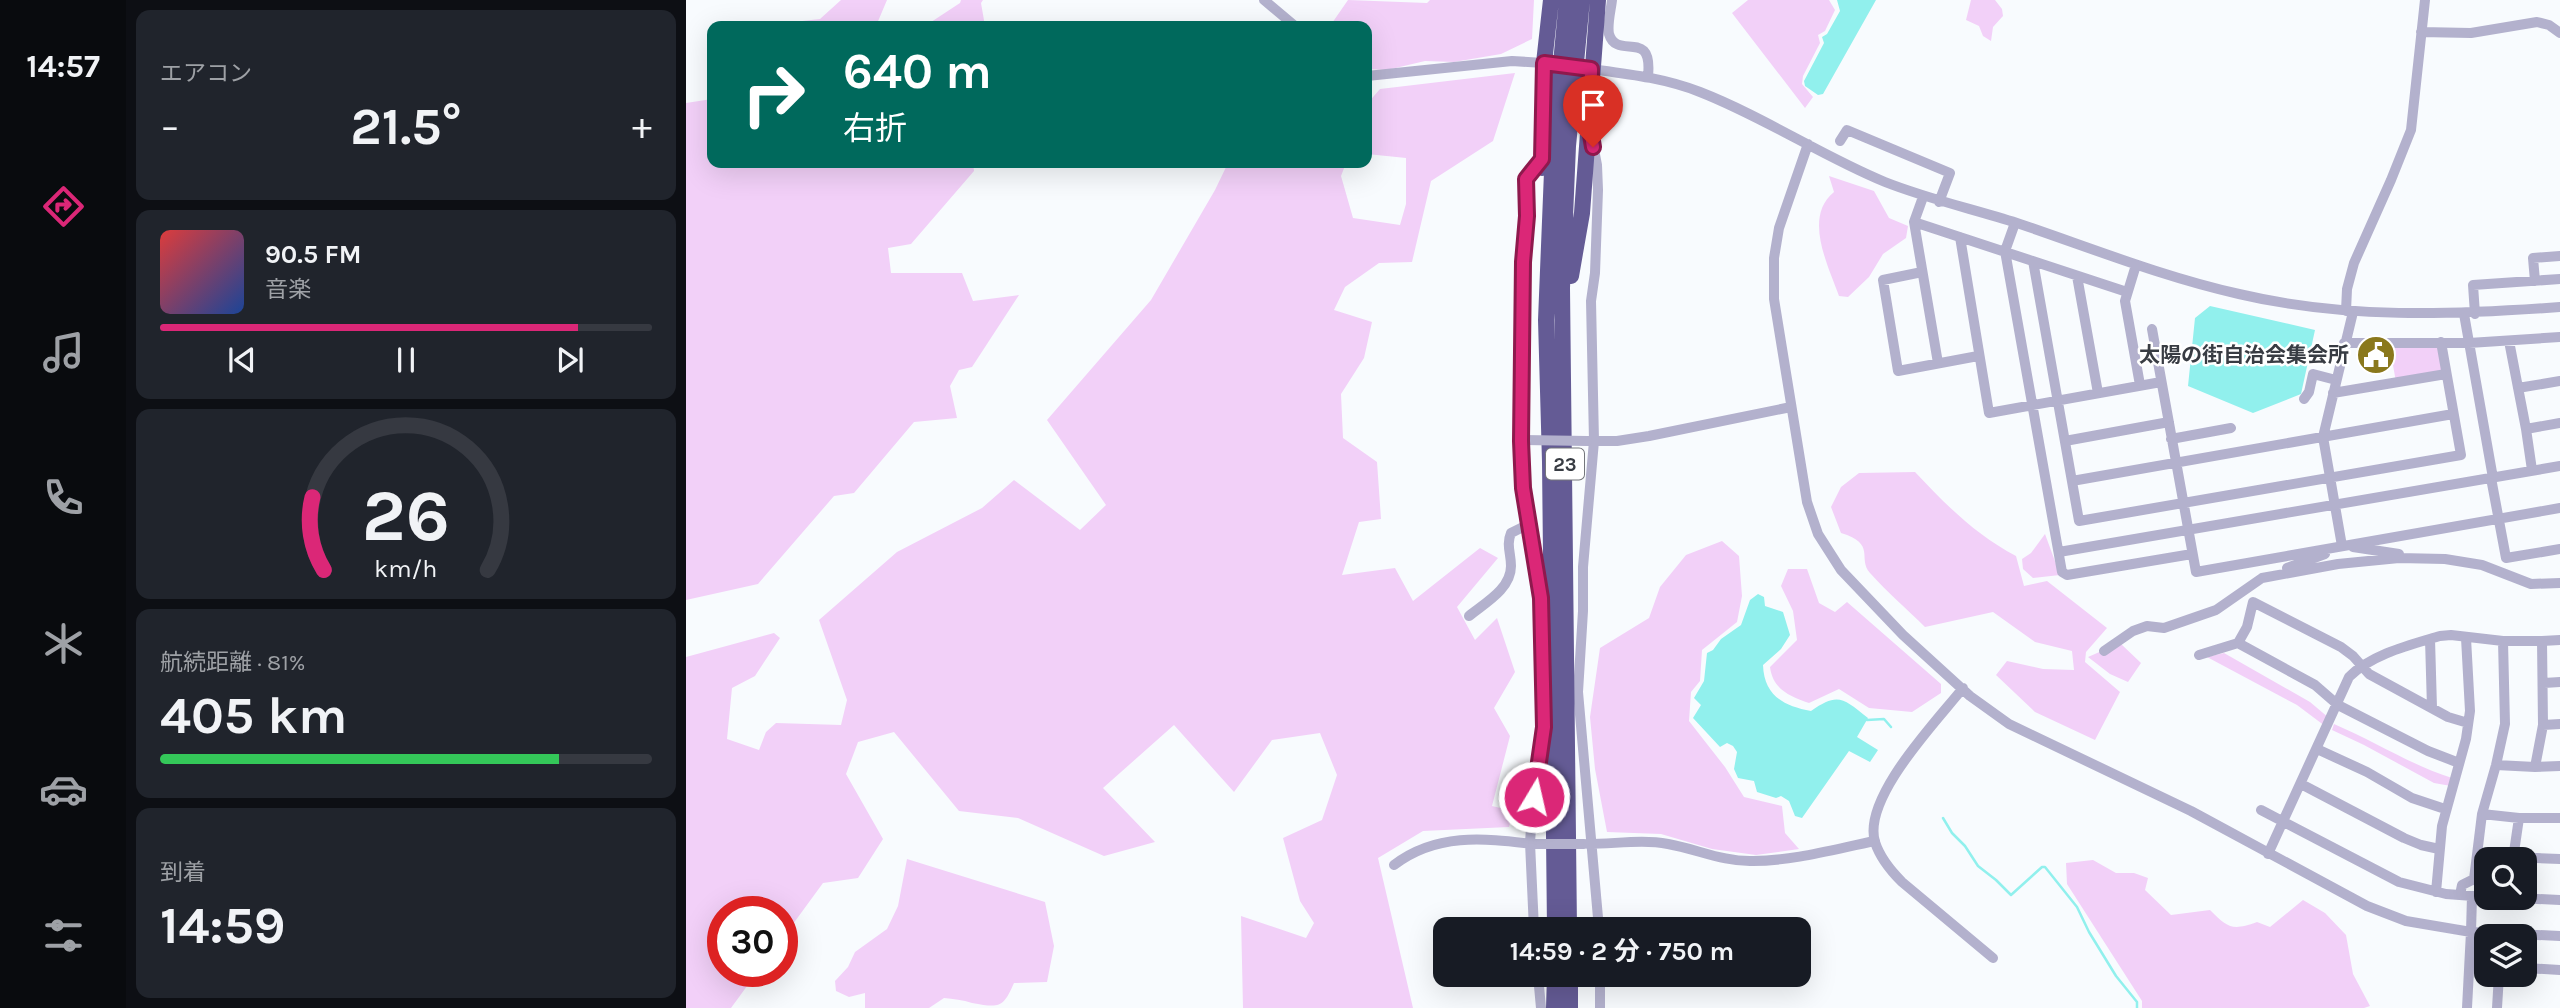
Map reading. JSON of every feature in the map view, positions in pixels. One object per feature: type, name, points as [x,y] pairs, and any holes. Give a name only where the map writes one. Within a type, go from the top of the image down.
[{"type":"highway","points":[[1546,320],[1541,268],[1542,159],[1544,63],[1551,0]]},
{"type":"highway","name":"23","points":[[1555,917],[1546,320],[1553,147],[1567,0]]},
{"type":"highway","name":"23","points":[[1569,917],[1563,326],[1568,146],[1582,0]]},
{"type":"highway","points":[[1563,326],[1582,213],[1598,0]]},
{"type":"highway","points":[[1555,987],[1555,1008]]},
{"type":"street","points":[[1264,0],[1289,21]]},
{"type":"street","points":[[1612,0],[1608,31],[1610,37],[1619,45],[1637,46],[1645,52],[1649,60],[1648,76]]},
{"type":"street","points":[[2342,546],[2323,437],[2344,342],[2349,311],[2347,289],[2354,262],[2411,130],[2426,0]]},
{"type":"street","points":[[2421,32],[2471,33],[2537,22],[2549,25],[2560,33]]},
{"type":"street","points":[[1372,75],[1512,61],[1648,76],[1700,92],[1860,171],[1923,197],[2015,223],[2136,265],[2239,294],[2349,311],[2469,314],[2560,307]]},
{"type":"street","points":[[1590,129],[1597,164],[1595,273],[1591,301],[1590,441],[1578,692],[1588,844],[1597,917]]},
{"type":"street","points":[[1840,141],[1847,130],[1950,173],[1939,202]]},
{"type":"street","points":[[1808,144],[1779,228],[1774,258],[1774,299],[1807,502],[1818,534],[1841,570],[1903,635],[2009,724],[2191,811],[2367,906],[2389,915],[2425,926],[2471,932],[2560,936]]},
{"type":"street","points":[[1534,917],[1532,813],[1544,727],[1541,598],[1523,488],[1523,262],[1527,216],[1526,179],[1542,159]]},
{"type":"street","points":[[1923,197],[1914,222],[1938,363]]},
{"type":"street","points":[[1914,222],[2127,292]]},
{"type":"street","points":[[2015,223],[2005,251],[2062,572],[2067,575],[2192,554]]},
{"type":"street","points":[[1959,237],[1989,413],[2161,383]]},
{"type":"street","points":[[2535,281],[2533,258],[2560,256]]},
{"type":"street","points":[[2033,261],[2080,521],[2461,455],[2441,342]]},
{"type":"street","points":[[2136,265],[2125,301],[2140,386]]},
{"type":"street","points":[[1922,272],[1883,280],[1898,371],[1978,356]]},
{"type":"street","points":[[2077,276],[2098,393]]},
{"type":"street","points":[[2560,279],[2473,285],[2469,314],[2469,343],[2506,558],[2560,549]]},
{"type":"street","points":[[2152,329],[2196,572],[2560,508]]},
{"type":"street","points":[[2344,342],[2469,343],[2560,337]]},
{"type":"street","points":[[2509,341],[2532,471]]},
{"type":"street","points":[[2304,399],[2309,392],[2313,374],[2336,380]]},
{"type":"street","points":[[2333,393],[2446,374]]},
{"type":"street","points":[[2518,388],[2560,381]]},
{"type":"street","points":[[1522,440],[1617,441],[1791,407]]},
{"type":"street","points":[[2072,481],[2453,414]]},
{"type":"street","points":[[2065,441],[2169,422]]},
{"type":"street","points":[[2526,429],[2560,423]]},
{"type":"street","points":[[2171,439],[2231,428]]},
{"type":"street","points":[[2059,552],[2560,466]]},
{"type":"street","points":[[1469,616],[1507,583],[1511,569],[1507,543],[1511,533],[1529,524]]},
{"type":"street","points":[[2104,651],[2133,631],[2147,626],[2164,628],[2216,610],[2262,578],[2342,546],[2416,558],[2469,562],[2531,584],[2560,583]]},
{"type":"street","points":[[2262,578],[2338,564],[2416,558]]},
{"type":"street","points":[[2238,643],[2253,602],[2340,647],[2353,656],[2369,674],[2432,708],[2468,723]]},
{"type":"street","points":[[2268,853],[2349,677],[2361,666],[2430,639],[2451,635],[2503,641],[2560,640]]},
{"type":"street","points":[[2436,892],[2445,809],[2466,739],[2468,723],[2470,684],[2466,638]]},
{"type":"street","points":[[2430,639],[2432,708]]},
{"type":"street","points":[[2478,847],[2482,814],[2506,716],[2503,641]]},
{"type":"street","points":[[2536,767],[2543,725],[2542,641]]},
{"type":"street","points":[[2199,655],[2238,643],[2315,685],[2338,705],[2428,751],[2459,763]]},
{"type":"street","points":[[2544,683],[2560,682]]},
{"type":"street","points":[[1963,688],[1888,783],[1873,829],[1875,842],[1885,861],[1902,882],[1993,958]]},
{"type":"street","points":[[2543,725],[2560,724]]},
{"type":"street","points":[[2317,749],[2367,772],[2412,798],[2445,809]]},
{"type":"street","points":[[2496,765],[2560,766]]},
{"type":"street","points":[[2301,783],[2404,838],[2440,849]]},
{"type":"street","points":[[2261,810],[2399,882],[2436,892],[2472,896],[2467,1008]]},
{"type":"street","points":[[2482,814],[2560,818]]},
{"type":"street","points":[[2515,847],[2519,818]]},
{"type":"street","points":[[1394,865],[1410,853],[1437,843],[1460,840],[1588,844],[1648,842],[1669,844],[1722,859],[1753,862],[1875,842]]},
{"type":"street","points":[[2537,858],[2560,859]]},
{"type":"street","points":[[2460,895],[2462,885],[2474,879]]},
{"type":"street","points":[[2537,899],[2560,900]]},
{"type":"street","points":[[2537,969],[2560,970]]},
{"type":"street","points":[[1539,987],[1541,1008]]},
{"type":"street","points":[[1600,987],[1600,1008]]},
{"type":"street","points":[[2498,987],[2497,1008],[2511,1008]]},
{"type":"shaded area","points":[[841,0],[887,0],[878,21],[802,21],[820,19]]},
{"type":"shaded area","points":[[961,0],[983,0],[981,3],[984,21],[933,21]]},
{"type":"shaded area","points":[[1348,0],[1427,3],[1430,0],[1534,0],[1532,39],[1501,54],[1454,62],[1425,61],[1387,70],[1372,69],[1372,21],[1333,21]]},
{"type":"shaded area","points":[[1748,0],[1829,0],[1835,10],[1825,31],[1818,35],[1820,43],[1803,76],[1802,84],[1813,97],[1805,108],[1732,13]]},
{"type":"shaded area","points":[[1971,0],[1995,0],[2002,9],[2003,16],[1993,27],[1991,41],[1983,36],[1979,26],[1966,20]]},
{"type":"shaded area","points":[[1515,73],[1493,141],[1431,181],[1412,262],[1379,263],[1345,287],[1334,310],[1372,322],[1364,358],[1341,394],[1343,438],[1377,462],[1381,519],[1359,522],[1342,575],[1395,568],[1413,601],[1480,548],[1498,558],[1457,607],[1475,640],[1497,618],[1515,672],[1494,708],[1510,736],[1492,806],[1513,811],[1509,827],[1423,831],[1378,858],[1413,1008],[1243,1008],[1241,916],[1306,938],[1314,923],[1300,901],[1283,838],[1322,820],[1337,775],[1320,733],[1272,740],[1234,792],[1174,725],[1103,788],[1155,842],[1104,856],[1018,818],[959,811],[894,732],[858,742],[846,774],[883,839],[858,878],[823,883],[798,917],[798,896],[707,896],[707,987],[746,987],[731,1008],[686,1008],[686,657],[774,633],[780,638],[755,676],[732,688],[727,739],[759,750],[766,732],[776,723],[841,725],[847,700],[819,620],[897,552],[982,508],[1014,480],[1080,530],[1106,505],[1047,420],[1151,300],[1226,168],[1344,168],[1341,176],[1353,218],[1400,225],[1406,204],[1406,158],[1372,155],[1372,98],[1380,89]]},
{"type":"shaded area","points":[[707,100],[707,168],[974,168],[974,171],[911,244],[888,248],[891,273],[962,273],[973,301],[1019,295],[972,367],[959,370],[950,386],[957,418],[914,422],[854,493],[834,496],[758,584],[686,600],[686,103]]},
{"type":"shaded area","points":[[1829,176],[1874,191],[1889,218],[1908,226],[1906,238],[1883,254],[1869,277],[1848,297],[1839,296],[1821,242],[1820,214],[1825,202],[1834,192]]},
{"type":"shaded area","points":[[2389,343],[2440,343],[2445,373],[2396,382]]},
{"type":"shaded area","points":[[1915,472],[1962,518],[1988,539],[2016,556],[2024,586],[2047,581],[2107,628],[2086,652],[2085,662],[2120,692],[2095,740],[2035,712],[1996,675],[2007,661],[2043,669],[2074,670],[2072,651],[2035,642],[1993,612],[1925,627],[1870,573],[1859,542],[1841,533],[1831,507],[1841,487],[1859,473]]},
{"type":"shaded area","points":[[2045,534],[2060,575],[2033,578],[2023,569],[2022,559],[2031,553]]},
{"type":"shaded area","points":[[1722,541],[1739,556],[1742,596],[1737,622],[1702,650],[1700,681],[1691,692],[1689,721],[1725,767],[1744,797],[1782,806],[1785,833],[1799,849],[1756,855],[1712,849],[1661,834],[1607,832],[1595,769],[1590,717],[1600,648],[1649,618],[1660,587],[1686,555]]},
{"type":"shaded area","points":[[1788,569],[1807,569],[1819,603],[1835,612],[1847,602],[1941,684],[1941,693],[1912,712],[1869,708],[1839,689],[1809,703],[1795,698],[1779,687],[1770,667],[1797,640],[1793,611],[1781,586]]},
{"type":"shaded area","points":[[2120,643],[2141,663],[2128,682],[2110,674],[2088,657]]},
{"type":"shaded area","points":[[2224,653],[2310,702],[2329,718],[2325,726],[2297,705],[2207,657]]},
{"type":"shaded area","points":[[2334,724],[2452,778],[2451,786],[2434,783],[2332,730]]},
{"type":"shaded area","points":[[907,859],[1045,902],[1054,946],[1047,982],[1014,983],[1003,1002],[995,1005],[944,998],[929,1008],[865,1008],[865,993],[849,997],[836,991],[835,981],[848,967],[855,952],[887,929],[898,906]]},
{"type":"shaded area","points":[[2093,860],[2116,873],[2134,873],[2148,878],[2145,890],[2171,915],[2210,910],[2231,926],[2257,922],[2270,927],[2303,900],[2325,913],[2346,935],[2353,974],[2370,1006],[2142,1008],[2142,1001],[2067,884],[2066,863]]},
{"type":"water","points":[[1837,0],[1876,0],[1823,94],[1818,95],[1805,86],[1804,81],[1824,43],[1822,37],[1827,34],[1840,11]]},
{"type":"water","points":[[2210,306],[2315,330],[2301,394],[2253,413],[2188,386],[2195,318]]},
{"type":"water","points":[[1758,594],[1764,597],[1765,606],[1783,612],[1790,635],[1781,649],[1763,665],[1771,691],[1792,706],[1811,711],[1828,701],[1846,702],[1868,718],[1857,737],[1878,750],[1870,762],[1849,751],[1802,818],[1795,816],[1789,801],[1781,796],[1776,798],[1757,792],[1754,781],[1738,778],[1734,769],[1737,752],[1733,746],[1727,743],[1720,747],[1693,718],[1701,705],[1694,698],[1704,681],[1707,653],[1741,625],[1750,600]]},
{"type":"waterway","points":[[1867,720],[1884,719],[1891,727]]},
{"type":"waterway","points":[[1943,818],[1978,866],[2011,895],[2045,867],[2077,907],[2116,976],[2137,1002],[2137,1008]]},
{"type":"place","name":"太陽の街自治会集会所","points":[[2376,355]]},
{"type":"route","points":[[1534,797],[1544,727],[1541,598],[1523,488],[1521,383],[1526,179],[1542,159],[1544,63],[1591,69],[1590,129],[1593,147]]}]
